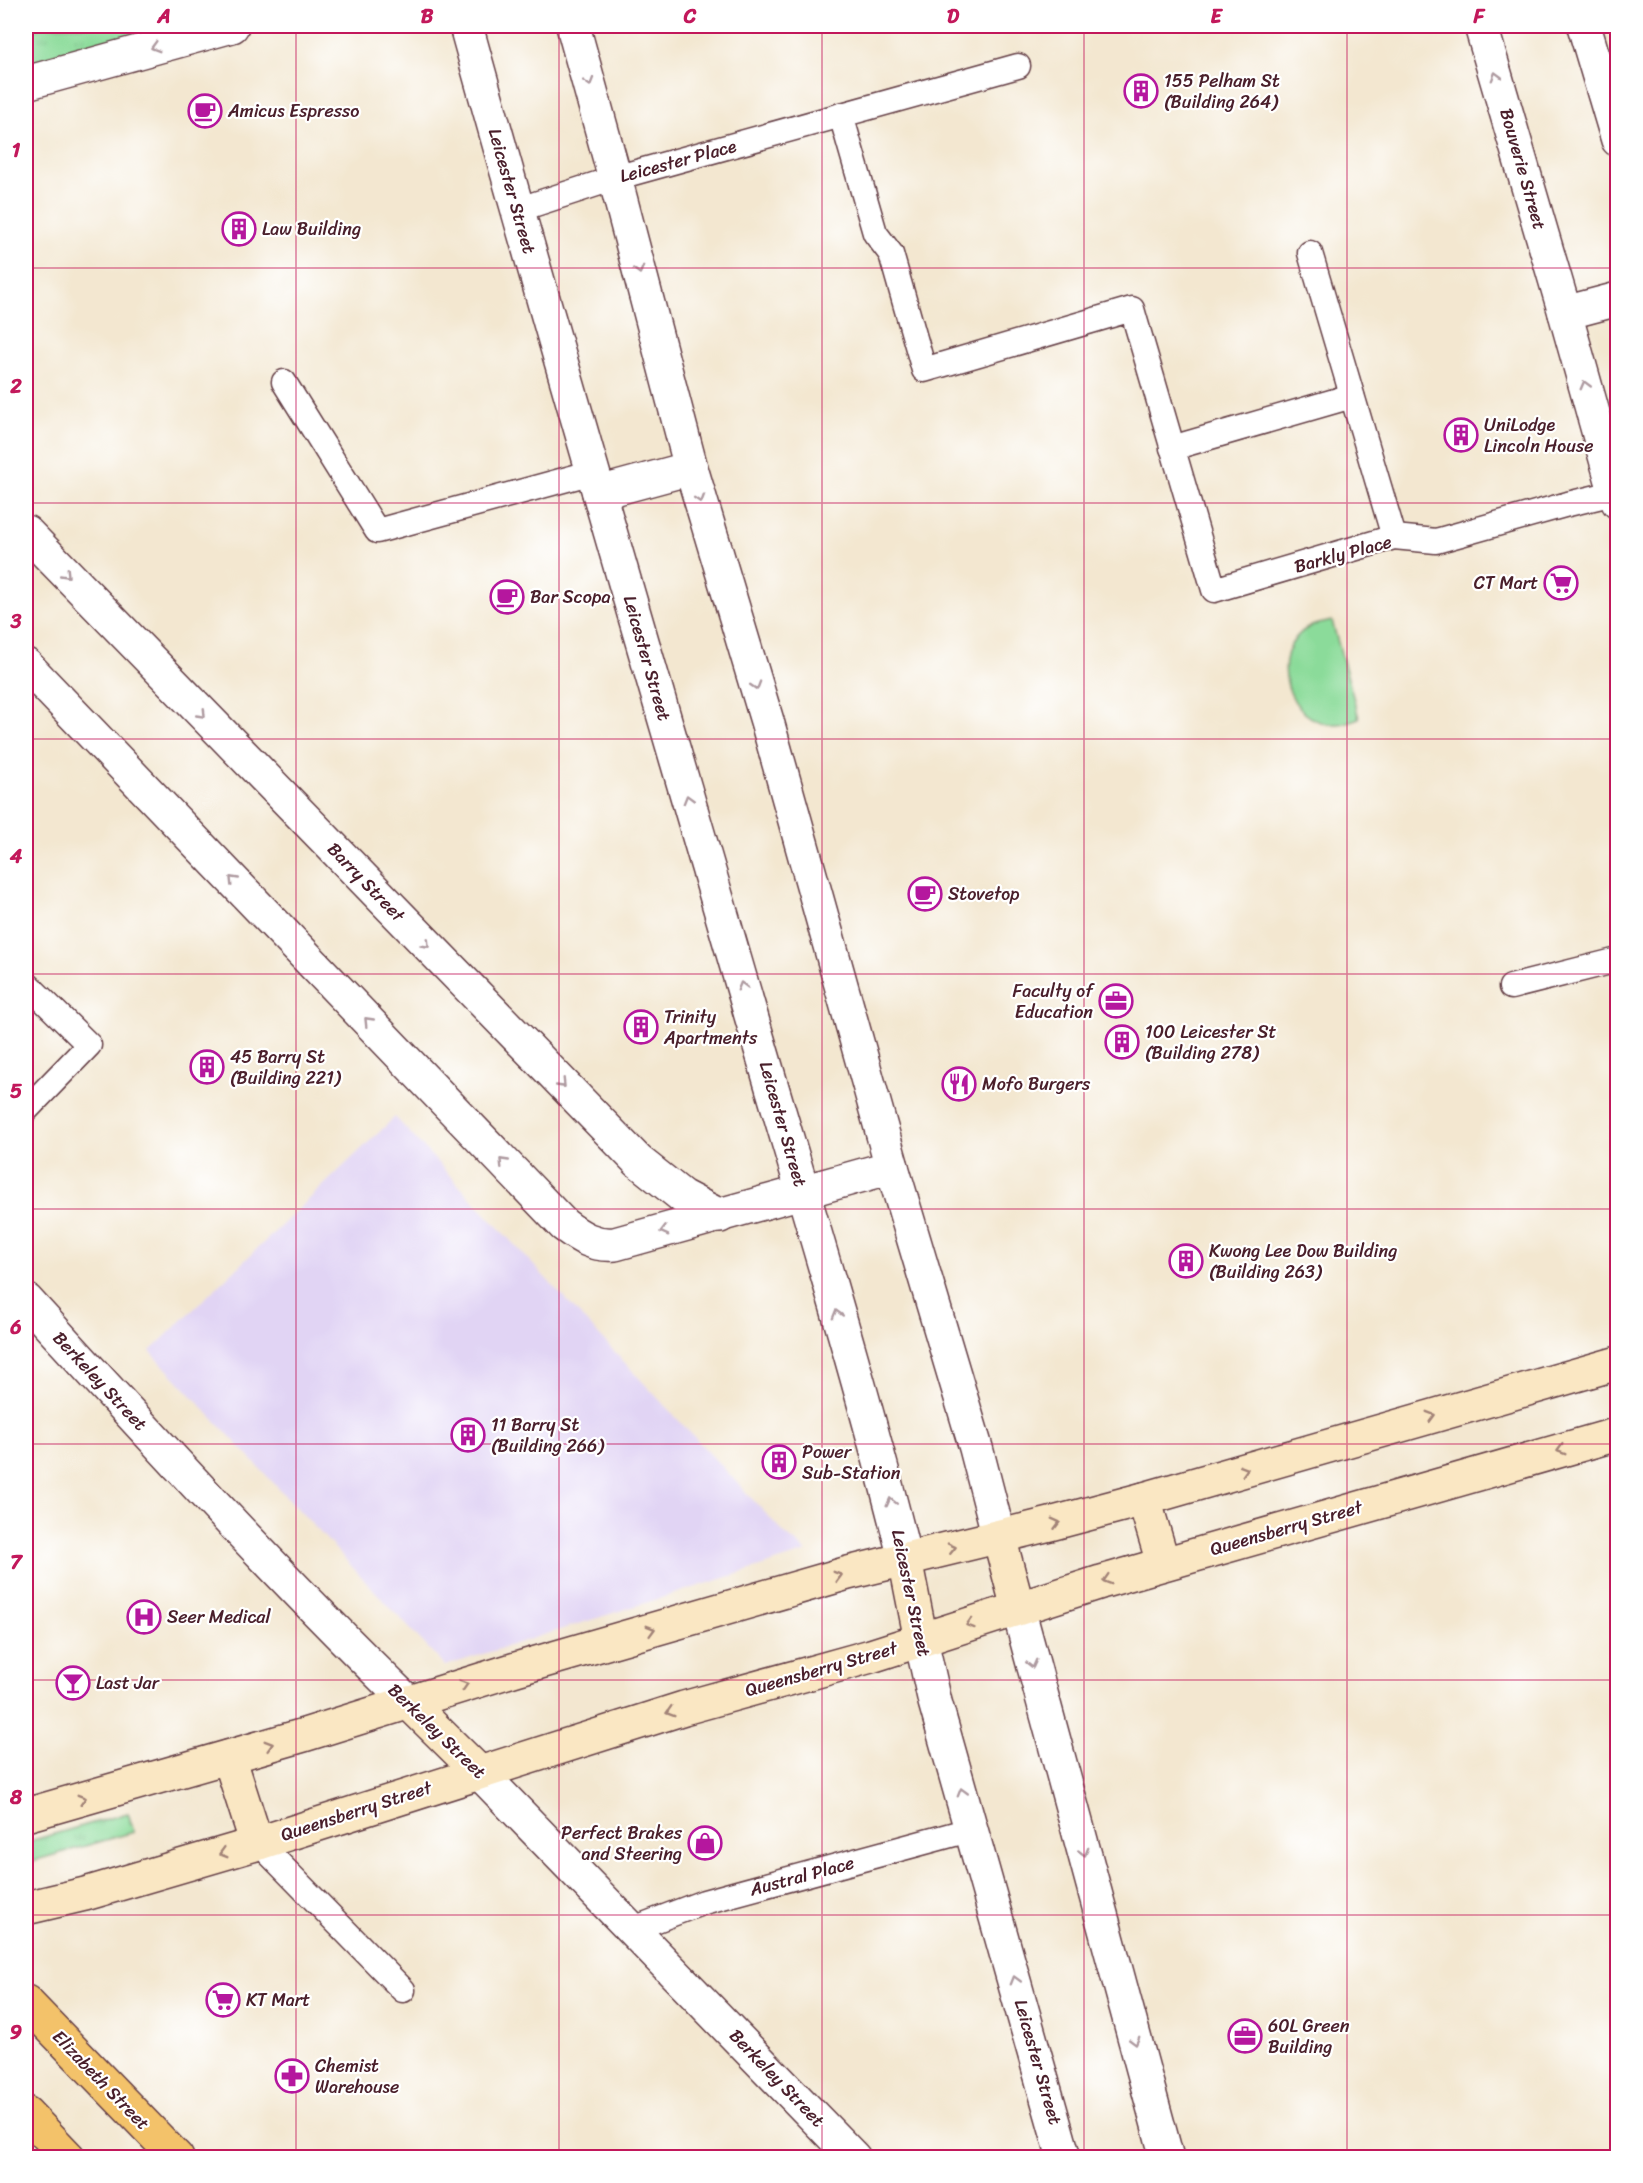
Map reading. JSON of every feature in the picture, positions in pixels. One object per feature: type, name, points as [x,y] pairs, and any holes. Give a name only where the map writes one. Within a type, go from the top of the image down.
[{"type":"main road","points":[[26,1815],[813,1583],[999,1537],[1615,1372]]},
{"type":"main road","name":"Queensberry Street","points":[[26,1908],[85,1894],[259,1843],[684,1708],[871,1656],[1163,1563],[1617,1434]]},
{"type":"main road","points":[[1143,1499],[1163,1563]]},
{"type":"main road","points":[[999,1537],[1018,1608]]},
{"type":"main road","name":"Leicester Street","points":[[905,1559],[921,1640]]},
{"type":"main road","name":"Berkeley Street","points":[[408,1702],[479,1772]]},
{"type":"main road","points":[[229,1757],[255,1838],[259,1843]]},
{"type":"main road","name":"Elizabeth Street","points":[[26,2002],[177,2157]]},
{"type":"main road","points":[[26,2113],[69,2157]]},
{"type":"street","points":[[26,83],[232,26]]},
{"type":"street","name":"Leicester Street","points":[[466,26],[517,210],[886,1485],[905,1559]]},
{"type":"street","points":[[573,26],[691,468],[767,721],[999,1537]]},
{"type":"street","name":"Bouverie Street","points":[[1481,26],[1617,496]]},
{"type":"street","points":[[1584,26],[1617,140]]},
{"type":"street","points":[[1565,313],[1617,298]]},
{"type":"street","points":[[596,483],[691,468]]},
{"type":"street","name":"Barry Street","points":[[26,532],[638,1161],[682,1196],[720,1215]]},
{"type":"street","points":[[26,665],[573,1232],[596,1244],[615,1244],[892,1167]]},
{"type":"street","name":"Berkeley Street","points":[[26,1300],[188,1476],[359,1655],[408,1702]]},
{"type":"street","points":[[1018,1608],[1167,2157]]},
{"type":"street","name":"Leicester Street","points":[[921,1640],[935,1702],[1065,2157]]},
{"type":"street","name":"Berkeley Street","points":[[479,1772],[854,2157]]},
{"type":"lane","name":"Leicester Place","points":[[517,210],[615,178],[1018,66]]},
{"type":"lane","name":"Barkly Place","points":[[841,115],[875,233],[891,254],[924,370],[1132,309],[1214,590],[1391,527],[1436,542],[1568,504],[1617,496]]},
{"type":"lane","name":"Barkly Place","points":[[1310,253],[1391,527]]},
{"type":"lane","points":[[284,382],[377,531],[596,483]]},
{"type":"lane","points":[[1172,448],[1352,396]]},
{"type":"lane","points":[[1511,987],[1617,960]]},
{"type":"lane","points":[[26,983],[90,1046],[26,1110]]},
{"type":"lane","name":"Austral Place","points":[[633,1929],[704,1902],[973,1829]]},
{"type":"lane","points":[[259,1843],[403,1990]]},
{"type":"shaded area","name":"11 Barry St (Building 266)","points":[[395,1117],[784,1533],[807,1552],[445,1666],[150,1351]]},
{"type":"green space","points":[[46,26],[166,26],[26,67],[26,32]]},
{"type":"green space","points":[[1332,621],[1359,718],[1337,724],[1320,722],[1305,713],[1295,701],[1288,686],[1285,669],[1288,653],[1296,638],[1309,627]]},
{"type":"green space","points":[[128,1813],[134,1832],[26,1863],[26,1842]]},
{"type":"tram line","points":[[26,2150],[33,2158]]},
{"type":"place","name":"155 Pelham St (Building 264)","points":[[1141,91]]},
{"type":"place","name":"Amicus Espresso","points":[[205,111]]},
{"type":"place","name":"Law Building","points":[[239,229]]},
{"type":"place","name":"UniLodge Lincoln House","points":[[1461,435]]},
{"type":"place","name":"CT Mart","points":[[1561,583]]},
{"type":"place","name":"Bar Scopa","points":[[507,597]]},
{"type":"place","name":"Stovetop","points":[[925,894]]},
{"type":"place","name":"Faculty of Education","points":[[1116,1001]]},
{"type":"place","name":"Trinity Apartments","points":[[641,1027]]},
{"type":"place","name":"100 Leicester St (Building 278)","points":[[1122,1042]]},
{"type":"place","name":"45 Barry St (Building 221)","points":[[207,1067]]},
{"type":"place","name":"Mofo Burgers","points":[[959,1084]]},
{"type":"place","name":"Kwong Lee Dow Building (Building 263)","points":[[1186,1261]]},
{"type":"place","name":"11 Barry St (Building 266)","points":[[468,1435]]},
{"type":"place","name":"Power Sub-Station","points":[[779,1462]]},
{"type":"place","name":"Seer Medical","points":[[144,1617]]},
{"type":"place","name":"Last Jar","points":[[73,1683]]},
{"type":"place","name":"Perfect Brakes and Steering","points":[[705,1843]]},
{"type":"place","name":"KT Mart","points":[[223,2000]]},
{"type":"place","name":"60L Green Building","points":[[1245,2036]]},
{"type":"place","name":"Chemist Warehouse","points":[[292,2076]]}]
